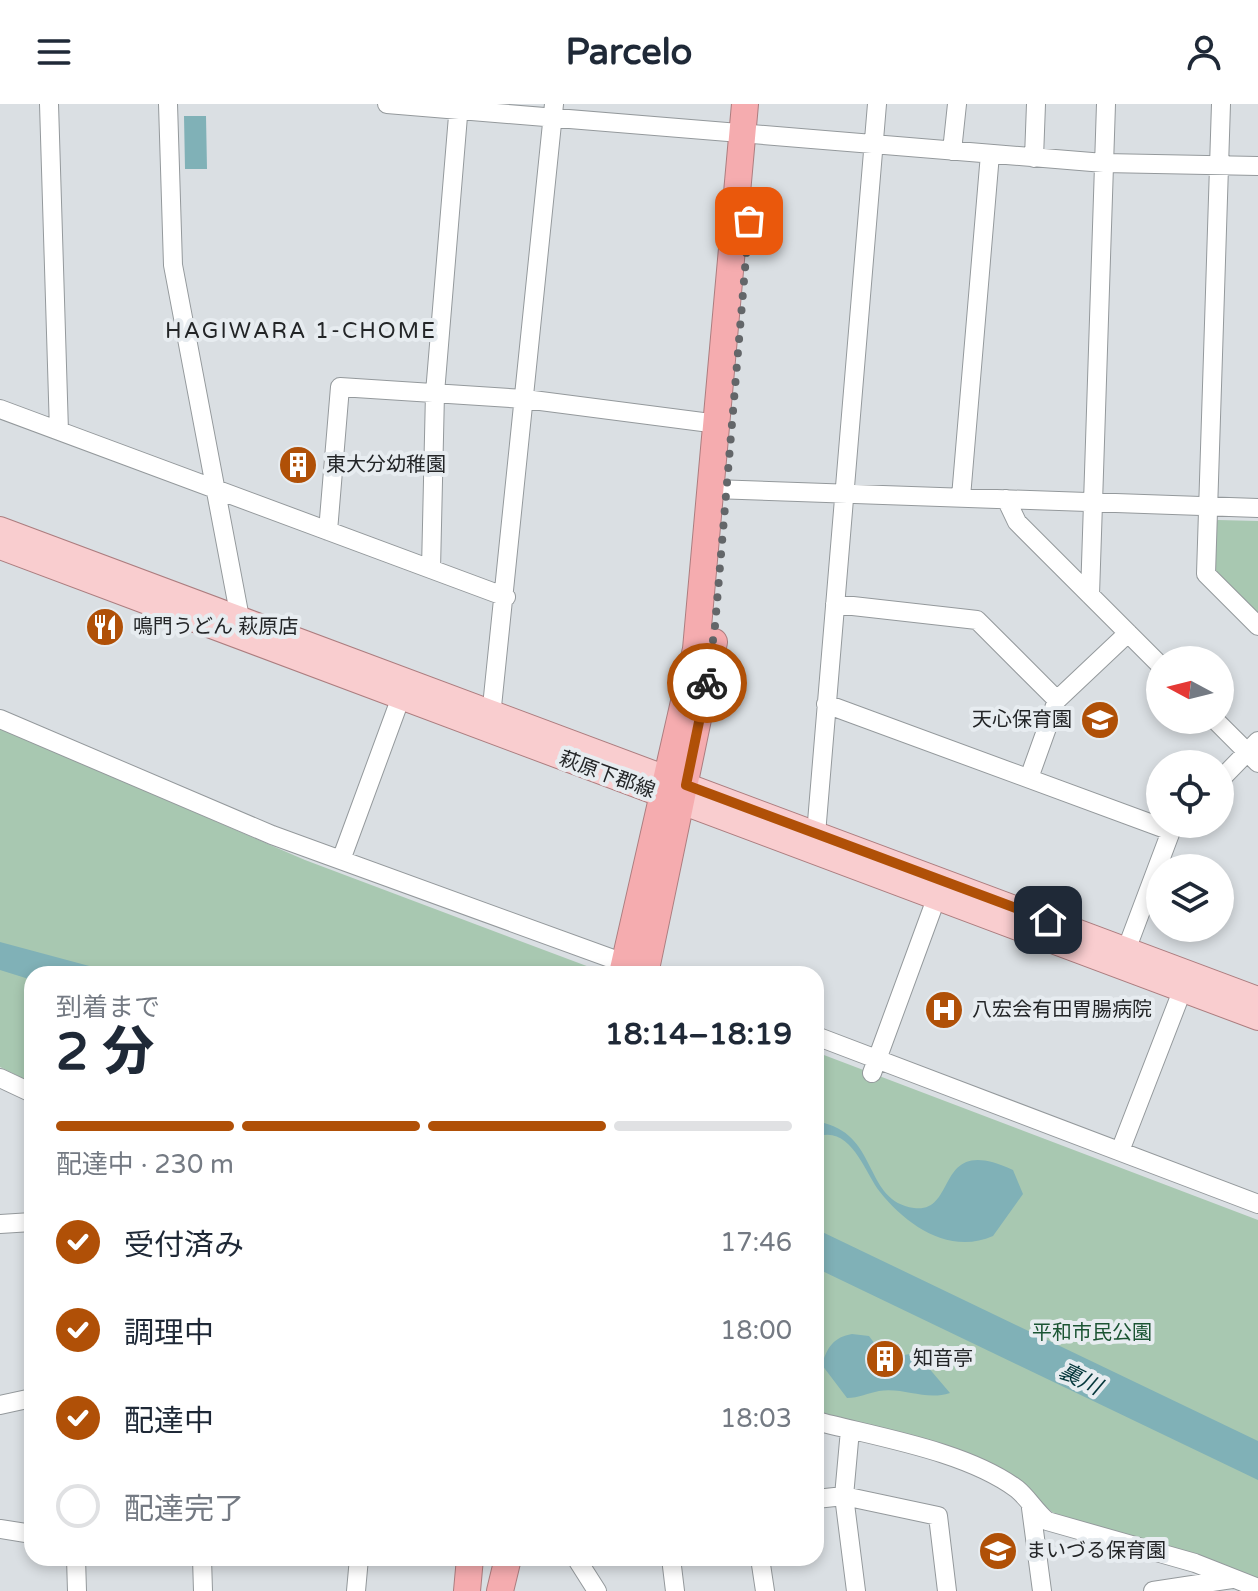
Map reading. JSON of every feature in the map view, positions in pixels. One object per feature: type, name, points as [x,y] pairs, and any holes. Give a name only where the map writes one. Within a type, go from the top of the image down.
[{"type":"highway","points":[[639,966],[674,790],[720,490],[749,135],[745,104]]},
{"type":"highway","points":[[720,490],[718,424],[749,135],[758,104]]},
{"type":"highway","points":[[467,1591],[469,1566]]},
{"type":"highway","points":[[482,1591],[487,1566]]},
{"type":"highway","points":[[500,1591],[506,1566]]},
{"type":"main road","name":"萩原下郡線","points":[[0,528],[237,627],[1186,982],[1258,1019]]},
{"type":"main road","name":"萩原下郡線","points":[[0,548],[237,627]]},
{"type":"main road","name":"萩原下郡線","points":[[674,790],[816,834],[940,890]]},
{"type":"main road","name":"萩原下郡線","points":[[1186,982],[1258,998]]},
{"type":"street","points":[[49,104],[59,431]]},
{"type":"street","points":[[168,104],[173,265],[216,489],[237,627]]},
{"type":"street","points":[[387,104],[554,111],[749,135],[1104,163],[1258,166]]},
{"type":"street","points":[[816,834],[877,104]]},
{"type":"street","points":[[952,151],[957,104]]},
{"type":"street","points":[[1034,158],[1036,104]]},
{"type":"street","points":[[1090,595],[1106,104]]},
{"type":"street","points":[[1221,104],[1206,574],[1258,626]]},
{"type":"street","points":[[431,569],[435,393],[458,107]]},
{"type":"street","points":[[491,722],[554,111]]},
{"type":"street","points":[[961,497],[990,154]]},
{"type":"street","points":[[328,531],[340,387],[525,399],[718,424]]},
{"type":"street","points":[[0,409],[506,597]]},
{"type":"street","points":[[720,490],[1258,508]]},
{"type":"street","points":[[1006,499],[1017,522],[1146,651]]},
{"type":"street","points":[[835,604],[977,620],[1057,700]]},
{"type":"street","points":[[1029,778],[1057,700],[1128,633]]},
{"type":"street","points":[[341,860],[404,690]]},
{"type":"street","points":[[826,704],[1146,818]]},
{"type":"street","points":[[0,719],[52,744],[341,860],[625,966]]},
{"type":"street","points":[[1232,734],[1254,752],[1234,768]]},
{"type":"street","points":[[1123,958],[1170,838]]},
{"type":"street","points":[[875,1067],[940,890]]},
{"type":"street","points":[[1120,1151],[1186,982]]},
{"type":"street","points":[[824,1040],[875,1067],[1120,1151],[1258,1204]]},
{"type":"street","points":[[0,1078],[24,1089]]},
{"type":"street","points":[[0,1224],[24,1222]]},
{"type":"street","points":[[0,1405],[24,1400]]},
{"type":"street","points":[[824,1423],[959,1460],[1020,1491],[1031,1508],[1047,1521],[1195,1563],[1258,1588]]},
{"type":"street","points":[[850,1430],[844,1496],[856,1591]]},
{"type":"street","points":[[824,1498],[844,1496],[938,1516],[947,1591]]},
{"type":"street","points":[[1031,1508],[1042,1591]]},
{"type":"street","points":[[0,1529],[24,1533]]},
{"type":"street","points":[[76,1566],[77,1591]]},
{"type":"street","points":[[202,1566],[203,1591]]},
{"type":"street","points":[[356,1591],[358,1566]]},
{"type":"street","points":[[581,1566],[597,1591]]},
{"type":"street","points":[[672,1566],[675,1591]]},
{"type":"street","points":[[761,1566],[765,1591]]},
{"type":"street","points":[[1154,1591],[1234,1579]]},
{"type":"green space","points":[[1218,520],[1258,521],[1258,620],[1211,570],[1213,523]]},
{"type":"green space","points":[[0,728],[305,860],[587,966],[24,966],[24,1079],[0,1067]]},
{"type":"green space","name":"平和市民公園","points":[[824,1055],[1258,1220],[1258,1578],[1058,1517],[1022,1486],[824,1418]]},
{"type":"water","points":[[184,116],[206,116],[207,169],[185,169]]},
{"type":"water","points":[[0,942],[89,966],[24,966],[24,978],[0,970]]},
{"type":"water","points":[[824,1123],[842,1130],[854,1141],[887,1194],[898,1203],[914,1208],[928,1207],[958,1167],[970,1161],[988,1161],[1013,1170],[1023,1194],[993,1236],[961,1242],[945,1239],[930,1234],[903,1216],[880,1192],[847,1143],[839,1137],[824,1136]]},
{"type":"water","name":"裏川","points":[[824,1233],[1258,1441],[1258,1480],[824,1272]]},
{"type":"water","points":[[852,1334],[869,1336],[878,1348],[873,1360],[879,1368],[888,1370],[904,1355],[916,1353],[950,1393],[932,1396],[888,1390],[847,1398],[824,1368],[826,1353],[840,1338]]},
{"type":"way so far","points":[[707,683],[713,653],[749,221]]},
{"type":"place","name":"東大分幼稚園","points":[[298,465]]},
{"type":"place","name":"鳴門うどん 萩原店","points":[[105,627]]},
{"type":"place","name":"天心保育園","points":[[1100,720]]},
{"type":"place","name":"八宏会有田胃腸病院","points":[[944,1010]]},
{"type":"place","name":"知音亭","points":[[885,1359]]},
{"type":"place","name":"まいづる保育園","points":[[998,1551]]},
{"type":"district","name":"HAGIWARA 1-CHOME","points":[[301,331]]},
{"type":"route","points":[[707,683],[686,785],[1048,920]]}]
